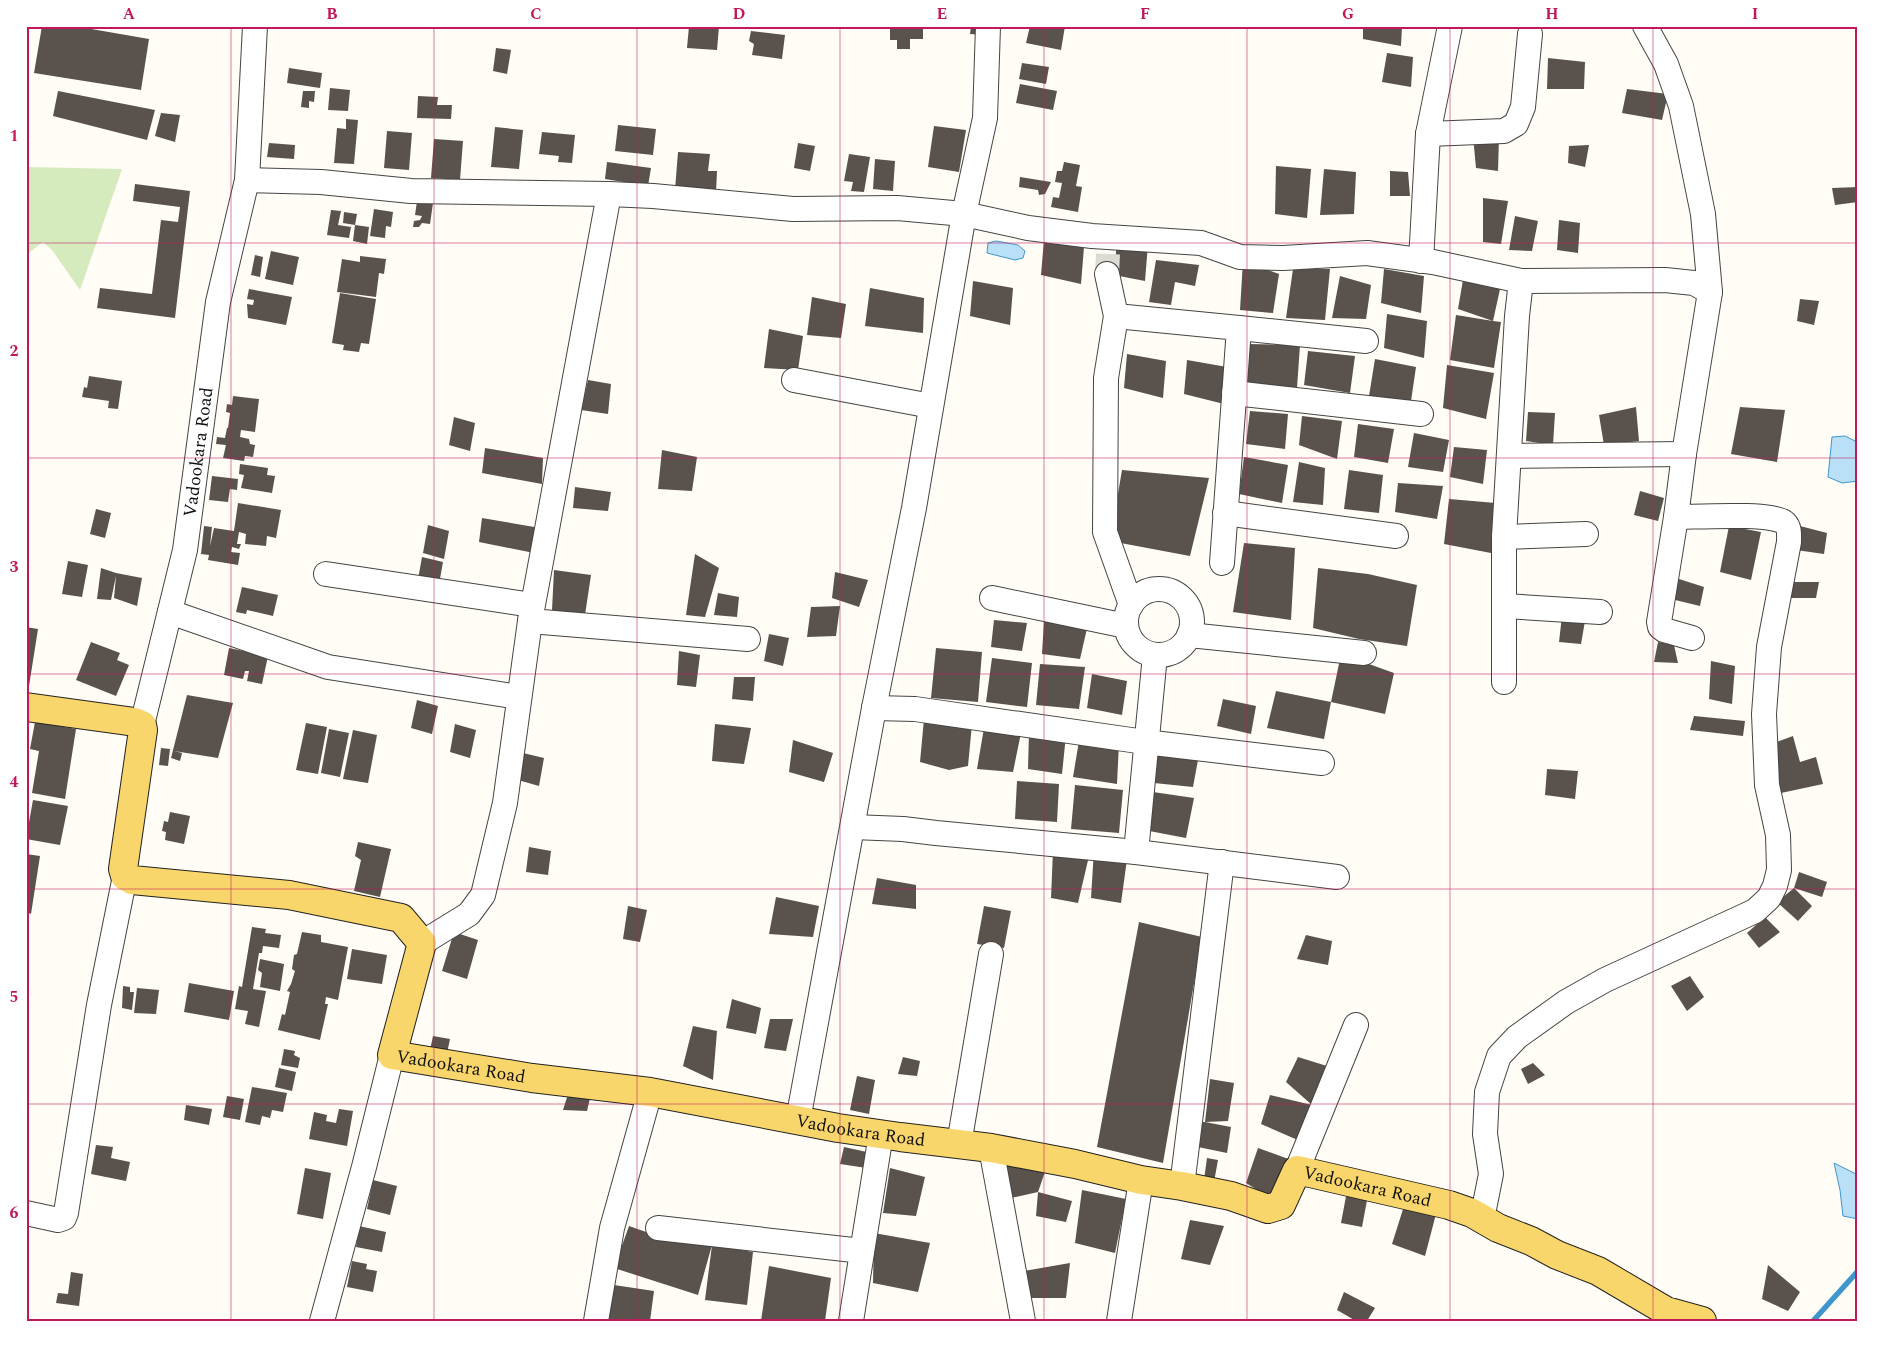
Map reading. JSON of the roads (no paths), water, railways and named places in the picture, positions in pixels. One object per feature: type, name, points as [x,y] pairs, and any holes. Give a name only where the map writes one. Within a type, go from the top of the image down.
[{"type":"main road","points":[[26,707],[135,722],[142,725]]},
{"type":"main road","name":"Vadookara Road","points":[[125,876],[123,869],[143,730],[142,725]]},
{"type":"main road","points":[[125,876],[132,880],[288,895],[401,918],[422,943]]},
{"type":"main road","name":"Vadookara Road","points":[[422,943],[392,1056],[532,1078],[650,1092],[881,1134],[991,1148],[1075,1164],[1141,1180],[1231,1196],[1268,1209],[1281,1205],[1297,1170],[1472,1213],[1498,1228],[1531,1241],[1556,1255],[1598,1271],[1666,1311],[1702,1321]]},
{"type":"street","name":"Vadookara Road","points":[[142,725],[185,550],[218,302],[246,180],[255,26]]},
{"type":"street","points":[[798,1120],[874,708],[914,508],[964,214],[985,118],[988,26]]},
{"type":"street","points":[[1421,261],[1428,134],[1450,26]]},
{"type":"street","points":[[1645,26],[1666,64],[1681,106],[1703,214],[1710,292],[1659,622],[1664,630],[1692,638]]},
{"type":"street","points":[[1428,134],[1504,131],[1516,124],[1523,107],[1530,34]]},
{"type":"street","points":[[246,180],[321,182],[411,191],[653,196],[793,210],[897,208],[964,214],[1028,228],[1110,255],[1201,244],[1240,257],[1283,258],[1367,253],[1421,261],[1521,281],[1665,280],[1694,283],[1710,292]]},
{"type":"street","points":[[422,943],[469,914],[484,895],[504,803],[531,613],[608,194]]},
{"type":"street","points":[[1110,255],[1116,316],[1106,378],[1105,532],[1129,615],[1129,636],[1135,645],[1144,652],[1165,655],[1175,651],[1184,644],[1192,624],[1186,604],[1169,591],[1158,590],[1138,597],[1129,615]]},
{"type":"street","points":[[1504,682],[1504,538],[1517,316],[1521,281]]},
{"type":"street","points":[[1116,316],[1366,340]]},
{"type":"street","points":[[1222,563],[1239,328]]},
{"type":"street","points":[[794,380],[931,406]]},
{"type":"street","points":[[1234,393],[1421,414]]},
{"type":"street","points":[[1510,456],[1684,454]]},
{"type":"street","points":[[1225,513],[1396,536]]},
{"type":"street","points":[[1482,1219],[1491,1174],[1485,1134],[1487,1092],[1498,1056],[1517,1036],[1566,1002],[1605,980],[1755,911],[1770,898],[1776,886],[1779,870],[1778,836],[1767,785],[1764,714],[1769,646],[1789,542],[1789,530],[1785,523],[1778,519],[1761,516],[1676,517]]},
{"type":"street","points":[[1504,538],[1586,534]]},
{"type":"street","points":[[326,574],[531,613],[748,639]]},
{"type":"street","points":[[992,598],[1129,615]]},
{"type":"street","points":[[1505,606],[1600,612]]},
{"type":"street","points":[[170,612],[328,667],[519,697]]},
{"type":"street","points":[[1189,634],[1364,653]]},
{"type":"street","points":[[1136,852],[1145,742],[1155,655]]},
{"type":"street","points":[[874,708],[915,709],[1145,742],[1322,763]]},
{"type":"street","points":[[853,827],[903,829],[1136,852],[1337,877]]},
{"type":"street","points":[[1182,1186],[1222,862]]},
{"type":"street","name":"Vadookara Road","points":[[26,1213],[58,1220],[64,1218],[66,1213],[99,1005],[125,876]]},
{"type":"street","points":[[959,1144],[992,954]]},
{"type":"street","points":[[1297,1170],[1356,1025]]},
{"type":"street","points":[[322,1321],[392,1056]]},
{"type":"street","points":[[596,1321],[612,1228],[650,1092]]},
{"type":"street","points":[[851,1321],[881,1134]]},
{"type":"street","points":[[991,1148],[1023,1321]]},
{"type":"street","points":[[1119,1321],[1141,1180]]},
{"type":"street","points":[[658,1228],[862,1251]]},
{"type":"water","points":[[996,241],[1018,245],[1025,251],[1023,258],[1015,260],[987,253],[988,243]]},
{"type":"water","points":[[1845,436],[1857,442],[1858,481],[1842,483],[1828,477],[1832,437]]},
{"type":"water","points":[[1834,1163],[1858,1175],[1858,1219],[1843,1216]]},
{"type":"waterway","points":[[1813,1321],[1858,1271]]},
{"type":"tunnel","points":[[1107,274],[1108,254]]}]
